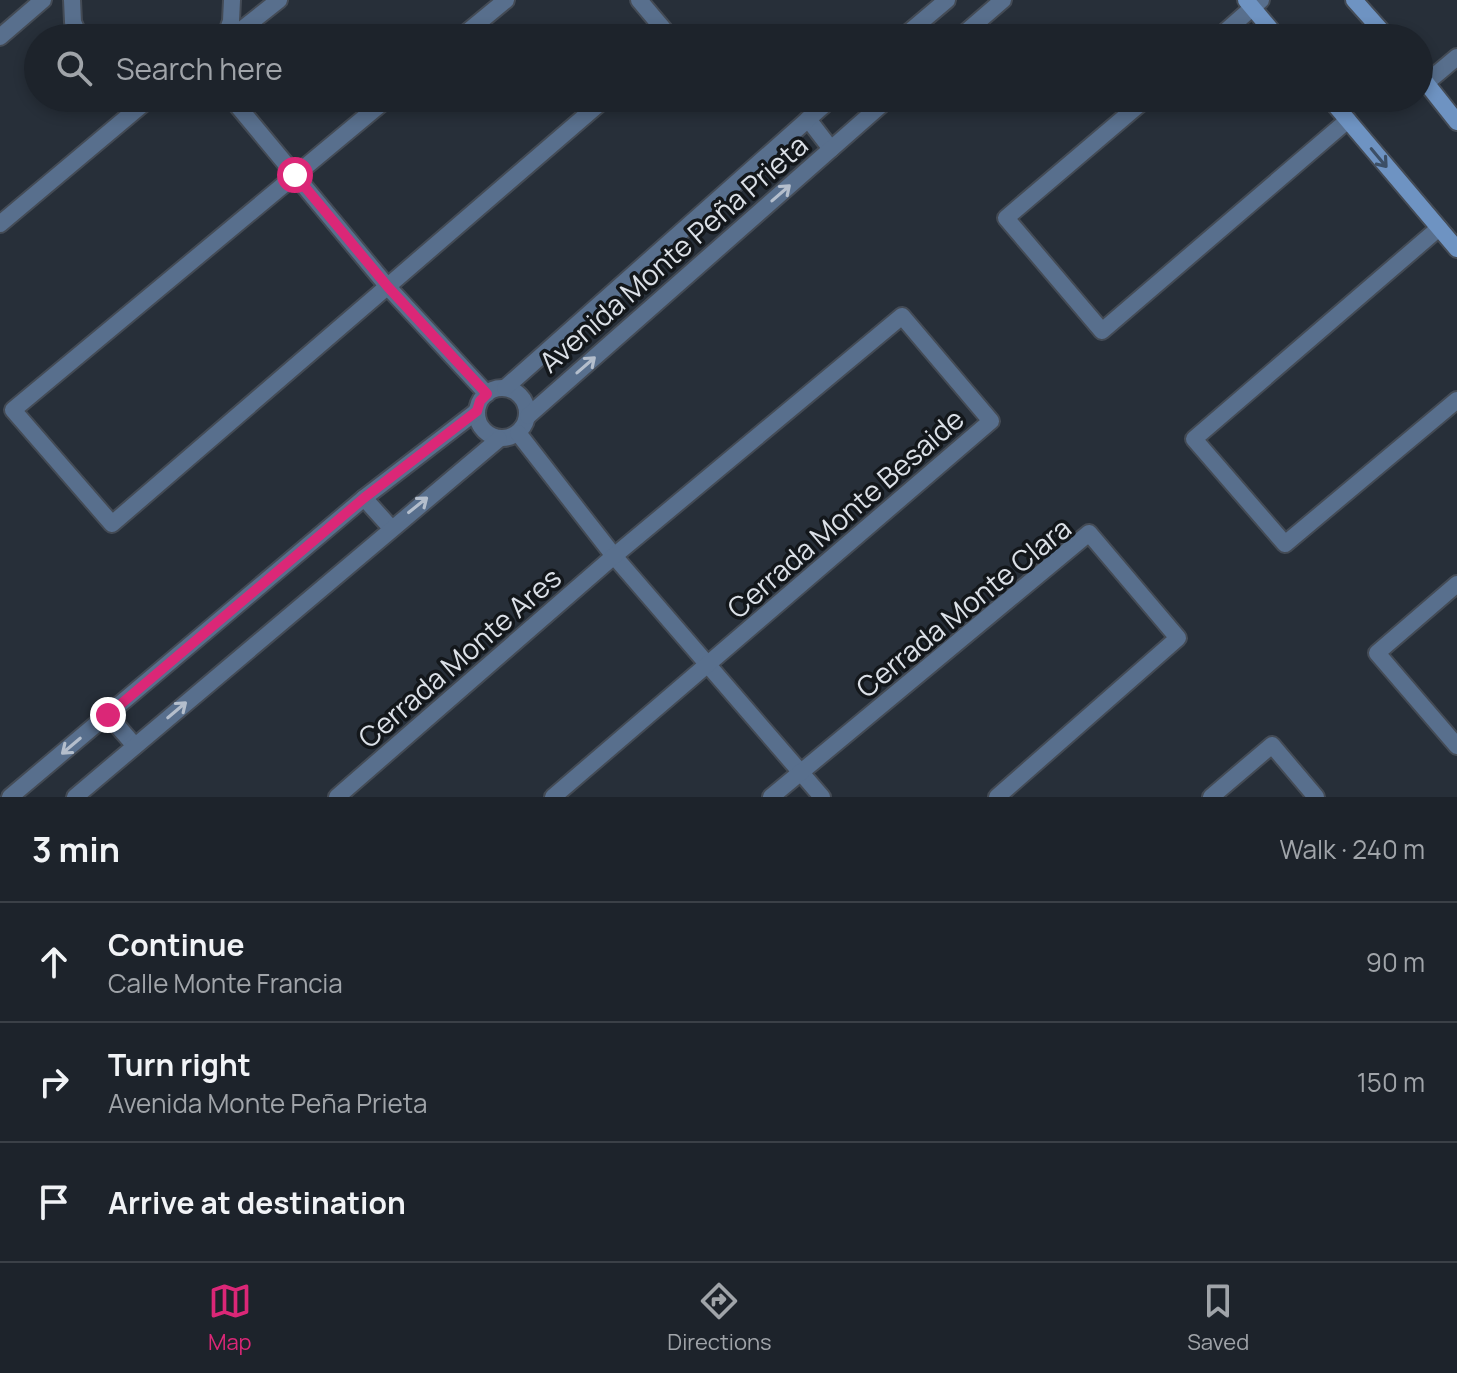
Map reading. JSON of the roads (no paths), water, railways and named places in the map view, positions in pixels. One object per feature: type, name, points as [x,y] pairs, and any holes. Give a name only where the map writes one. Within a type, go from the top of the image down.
[{"type":"street","points":[[0,37],[43,0]]},
{"type":"street","points":[[72,0],[74,24]]},
{"type":"street","points":[[230,24],[232,0]]},
{"type":"street","points":[[249,24],[279,0]]},
{"type":"street","points":[[477,24],[506,0]]},
{"type":"street","points":[[639,0],[659,24]]},
{"type":"street","points":[[919,24],[947,0]]},
{"type":"street","points":[[975,24],[1003,0]]},
{"type":"street","points":[[1354,0],[1375,24]]},
{"type":"street","points":[[1232,24],[1253,3],[1268,24]]},
{"type":"street","points":[[1433,72],[1457,57]]},
{"type":"street","points":[[1433,91],[1457,122]]},
{"type":"street","points":[[0,224],[133,112]]},
{"type":"street","points":[[243,112],[388,287],[487,394]]},
{"type":"street","points":[[371,112],[13,410],[112,524],[590,112]]},
{"type":"street","name":"Avenida Monte Peña Prieta","points":[[505,388],[816,112]]},
{"type":"street","name":"Avenida Monte Peña Prieta","points":[[528,416],[873,112]]},
{"type":"street","points":[[1131,112],[1006,218],[1102,331],[1348,120]]},
{"type":"street","points":[[1341,112],[1457,249]]},
{"type":"street","points":[[808,119],[831,149]]},
{"type":"street","points":[[1439,228],[1194,439],[1285,544],[1457,400]]},
{"type":"street","name":"Cerrada Monte Besaide","points":[[614,556],[902,316],[991,421],[709,666]]},
{"type":"street","points":[[75,797],[499,439],[518,433],[525,426],[528,416],[522,398],[515,391],[505,388],[487,394],[480,401],[477,411],[477,421],[482,429],[499,439]]},
{"type":"street","points":[[10,797],[364,498],[477,411]]},
{"type":"street","points":[[518,433],[614,556],[822,797]]},
{"type":"street","points":[[364,498],[391,528]]},
{"type":"street","name":"Cerrada Monte Clara","points":[[800,772],[1089,533],[1178,638],[997,797]]},
{"type":"street","name":"Cerrada Monte Ares","points":[[337,797],[614,556]]},
{"type":"street","points":[[1457,584],[1377,653],[1457,746]]},
{"type":"street","points":[[553,797],[709,666]]},
{"type":"street","points":[[108,715],[135,746]]},
{"type":"street","points":[[1211,797],[1272,745],[1316,797]]},
{"type":"street","points":[[771,797],[800,772]]}]
